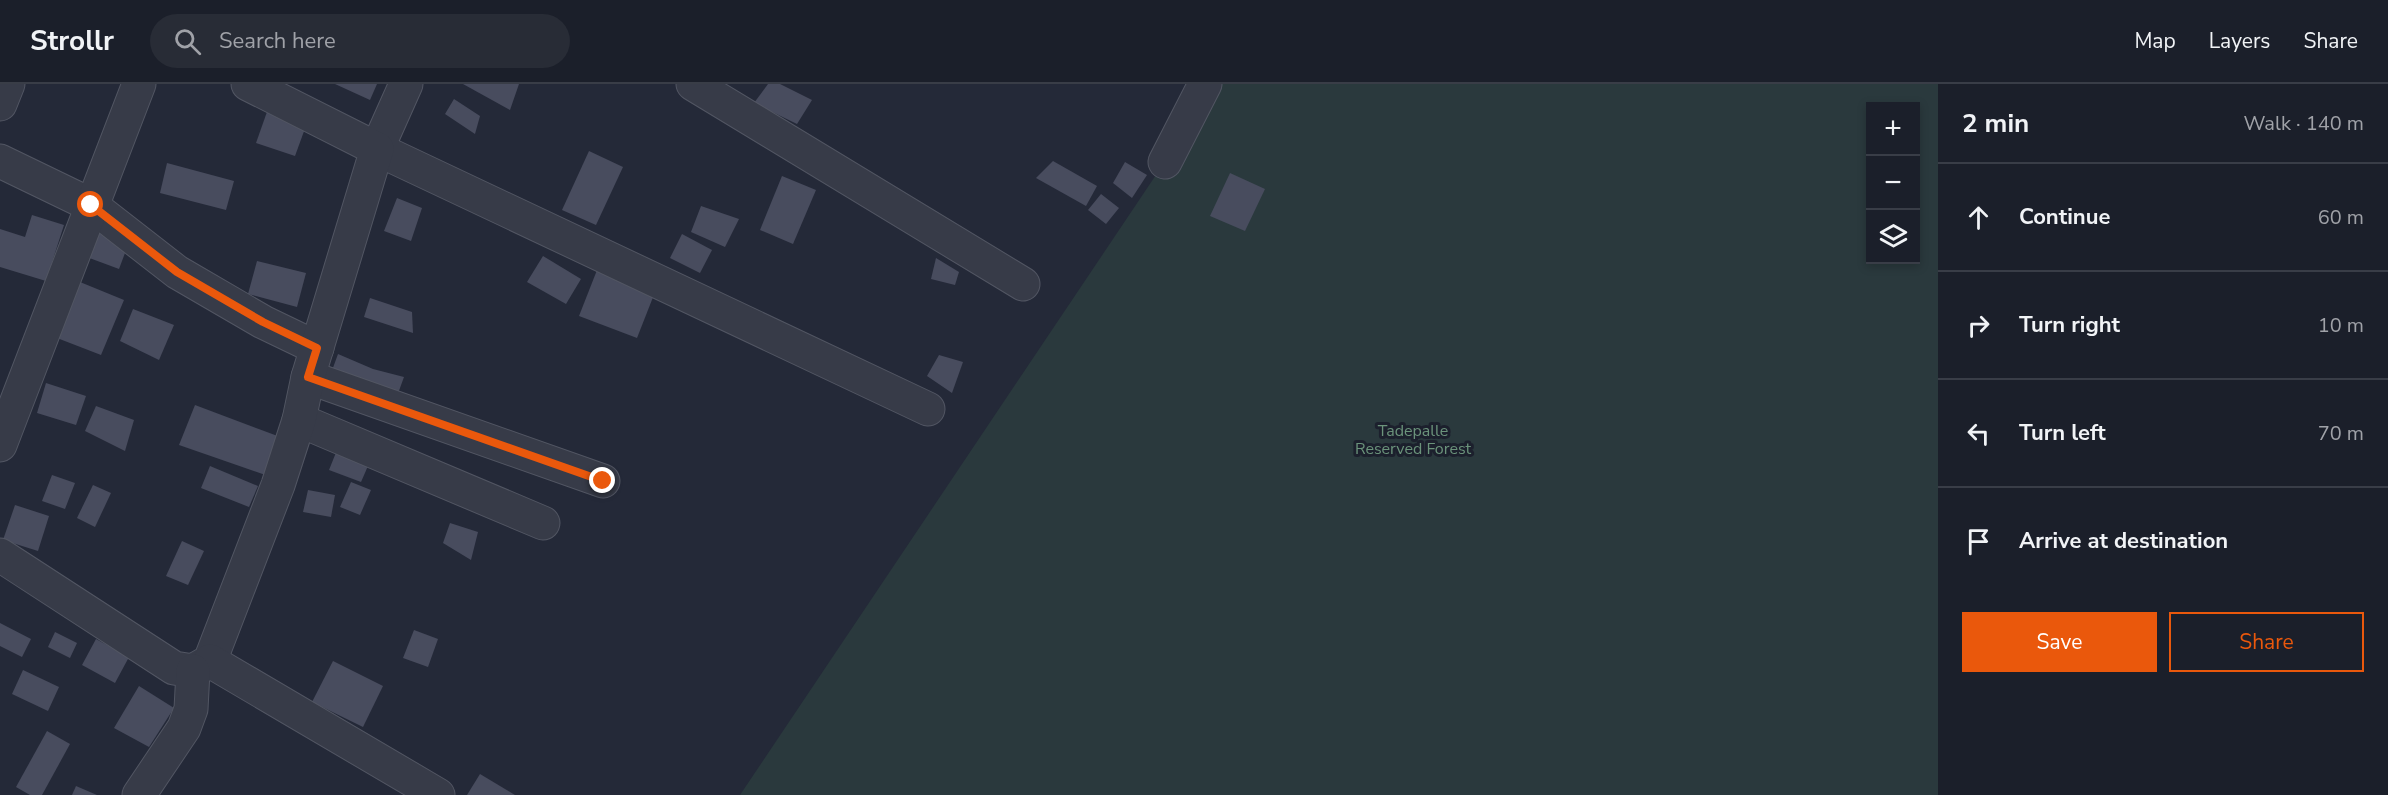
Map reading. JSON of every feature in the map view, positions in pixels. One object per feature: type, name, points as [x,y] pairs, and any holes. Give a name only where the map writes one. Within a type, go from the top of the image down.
[{"type":"street","points":[[0,104],[8,84]]},
{"type":"street","points":[[2,434],[139,84]]},
{"type":"street","points":[[139,795],[184,728],[202,666],[274,496],[299,420],[312,362],[377,149],[406,84]]},
{"type":"street","points":[[693,84],[1023,284]]},
{"type":"street","points":[[1165,162],[1205,84]]},
{"type":"street","points":[[253,85],[377,149],[928,409]]},
{"type":"street","points":[[0,161],[91,205],[177,272],[263,322],[312,362],[603,481]]},
{"type":"street","points":[[299,420],[543,523]]},
{"type":"street","points":[[0,555],[174,668],[202,666],[436,795]]},
{"type":"green space","name":"Tadepalle Reserved Forest","points":[[1217,84],[1938,84],[1938,795],[740,795]]},
{"type":"building","points":[[335,84],[377,84],[370,100]]},
{"type":"building","points":[[463,84],[519,84],[510,110]]},
{"type":"building","points":[[768,84],[780,84],[812,100],[797,124],[754,103]]},
{"type":"building","points":[[454,99],[480,116],[475,134],[445,114]]},
{"type":"building","points":[[268,109],[307,123],[295,156],[256,143]]},
{"type":"building","points":[[589,151],[623,167],[596,225],[562,210]]},
{"type":"building","points":[[1053,161],[1097,186],[1086,206],[1036,178]]},
{"type":"building","points":[[1125,162],[1147,175],[1132,198],[1113,183]]},
{"type":"building","points":[[167,163],[234,181],[226,210],[160,193]]},
{"type":"building","points":[[1230,173],[1265,189],[1245,231],[1210,216]]},
{"type":"building","points":[[782,176],[816,190],[793,244],[760,230]]},
{"type":"building","points":[[1101,194],[1119,208],[1106,224],[1088,210]]},
{"type":"building","points":[[397,198],[422,208],[411,241],[384,231]]},
{"type":"building","points":[[701,206],[739,219],[725,247],[691,232]]},
{"type":"building","points":[[32,215],[64,225],[46,281],[0,267],[0,229],[25,237]]},
{"type":"building","points":[[93,231],[128,245],[119,269],[84,256]]},
{"type":"building","points":[[682,234],[712,250],[700,273],[670,258]]},
{"type":"building","points":[[543,256],[581,279],[566,304],[527,282]]},
{"type":"building","points":[[936,258],[959,272],[955,285],[931,279]]},
{"type":"building","points":[[257,261],[306,273],[297,307],[248,294]]},
{"type":"building","points":[[599,265],[657,287],[637,338],[579,316]]},
{"type":"building","points":[[80,282],[124,300],[101,355],[57,338]]},
{"type":"building","points":[[370,298],[412,312],[413,333],[364,317]]},
{"type":"building","points":[[133,309],[174,325],[159,360],[120,341]]},
{"type":"building","points":[[338,354],[373,369],[404,377],[396,399],[330,376]]},
{"type":"building","points":[[939,355],[963,362],[952,393],[927,376]]},
{"type":"building","points":[[46,383],[86,396],[76,425],[37,413]]},
{"type":"building","points":[[195,405],[283,438],[271,477],[179,445]]},
{"type":"building","points":[[96,406],[134,420],[125,451],[85,431]]},
{"type":"building","points":[[339,445],[371,459],[361,482],[329,470]]},
{"type":"building","points":[[210,466],[258,486],[249,507],[201,488]]},
{"type":"building","points":[[52,475],[75,483],[65,509],[42,501]]},
{"type":"building","points":[[351,482],[371,490],[360,515],[340,507]]},
{"type":"building","points":[[93,485],[111,493],[95,527],[77,518]]},
{"type":"building","points":[[308,490],[335,495],[331,517],[303,512]]},
{"type":"building","points":[[15,505],[49,516],[38,551],[3,540]]},
{"type":"building","points":[[450,523],[478,532],[471,560],[443,543]]},
{"type":"building","points":[[182,541],[204,551],[188,585],[166,576]]},
{"type":"building","points":[[0,623],[31,639],[22,657],[0,646]]},
{"type":"building","points":[[414,630],[438,639],[428,667],[403,658]]},
{"type":"building","points":[[55,632],[77,643],[70,658],[48,647]]},
{"type":"building","points":[[96,639],[129,657],[115,683],[82,665]]},
{"type":"building","points":[[333,661],[383,686],[363,727],[312,702]]},
{"type":"building","points":[[23,670],[59,687],[48,711],[12,694]]},
{"type":"building","points":[[139,686],[174,708],[149,747],[114,728]]},
{"type":"building","points":[[47,731],[70,744],[42,795],[30,795],[16,787]]},
{"type":"building","points":[[480,774],[515,795],[467,795]]},
{"type":"building","points":[[76,786],[97,795],[72,795]]},
{"type":"route","points":[[91,205],[177,272],[219,294],[263,322],[317,348],[308,377],[603,481]]}]
